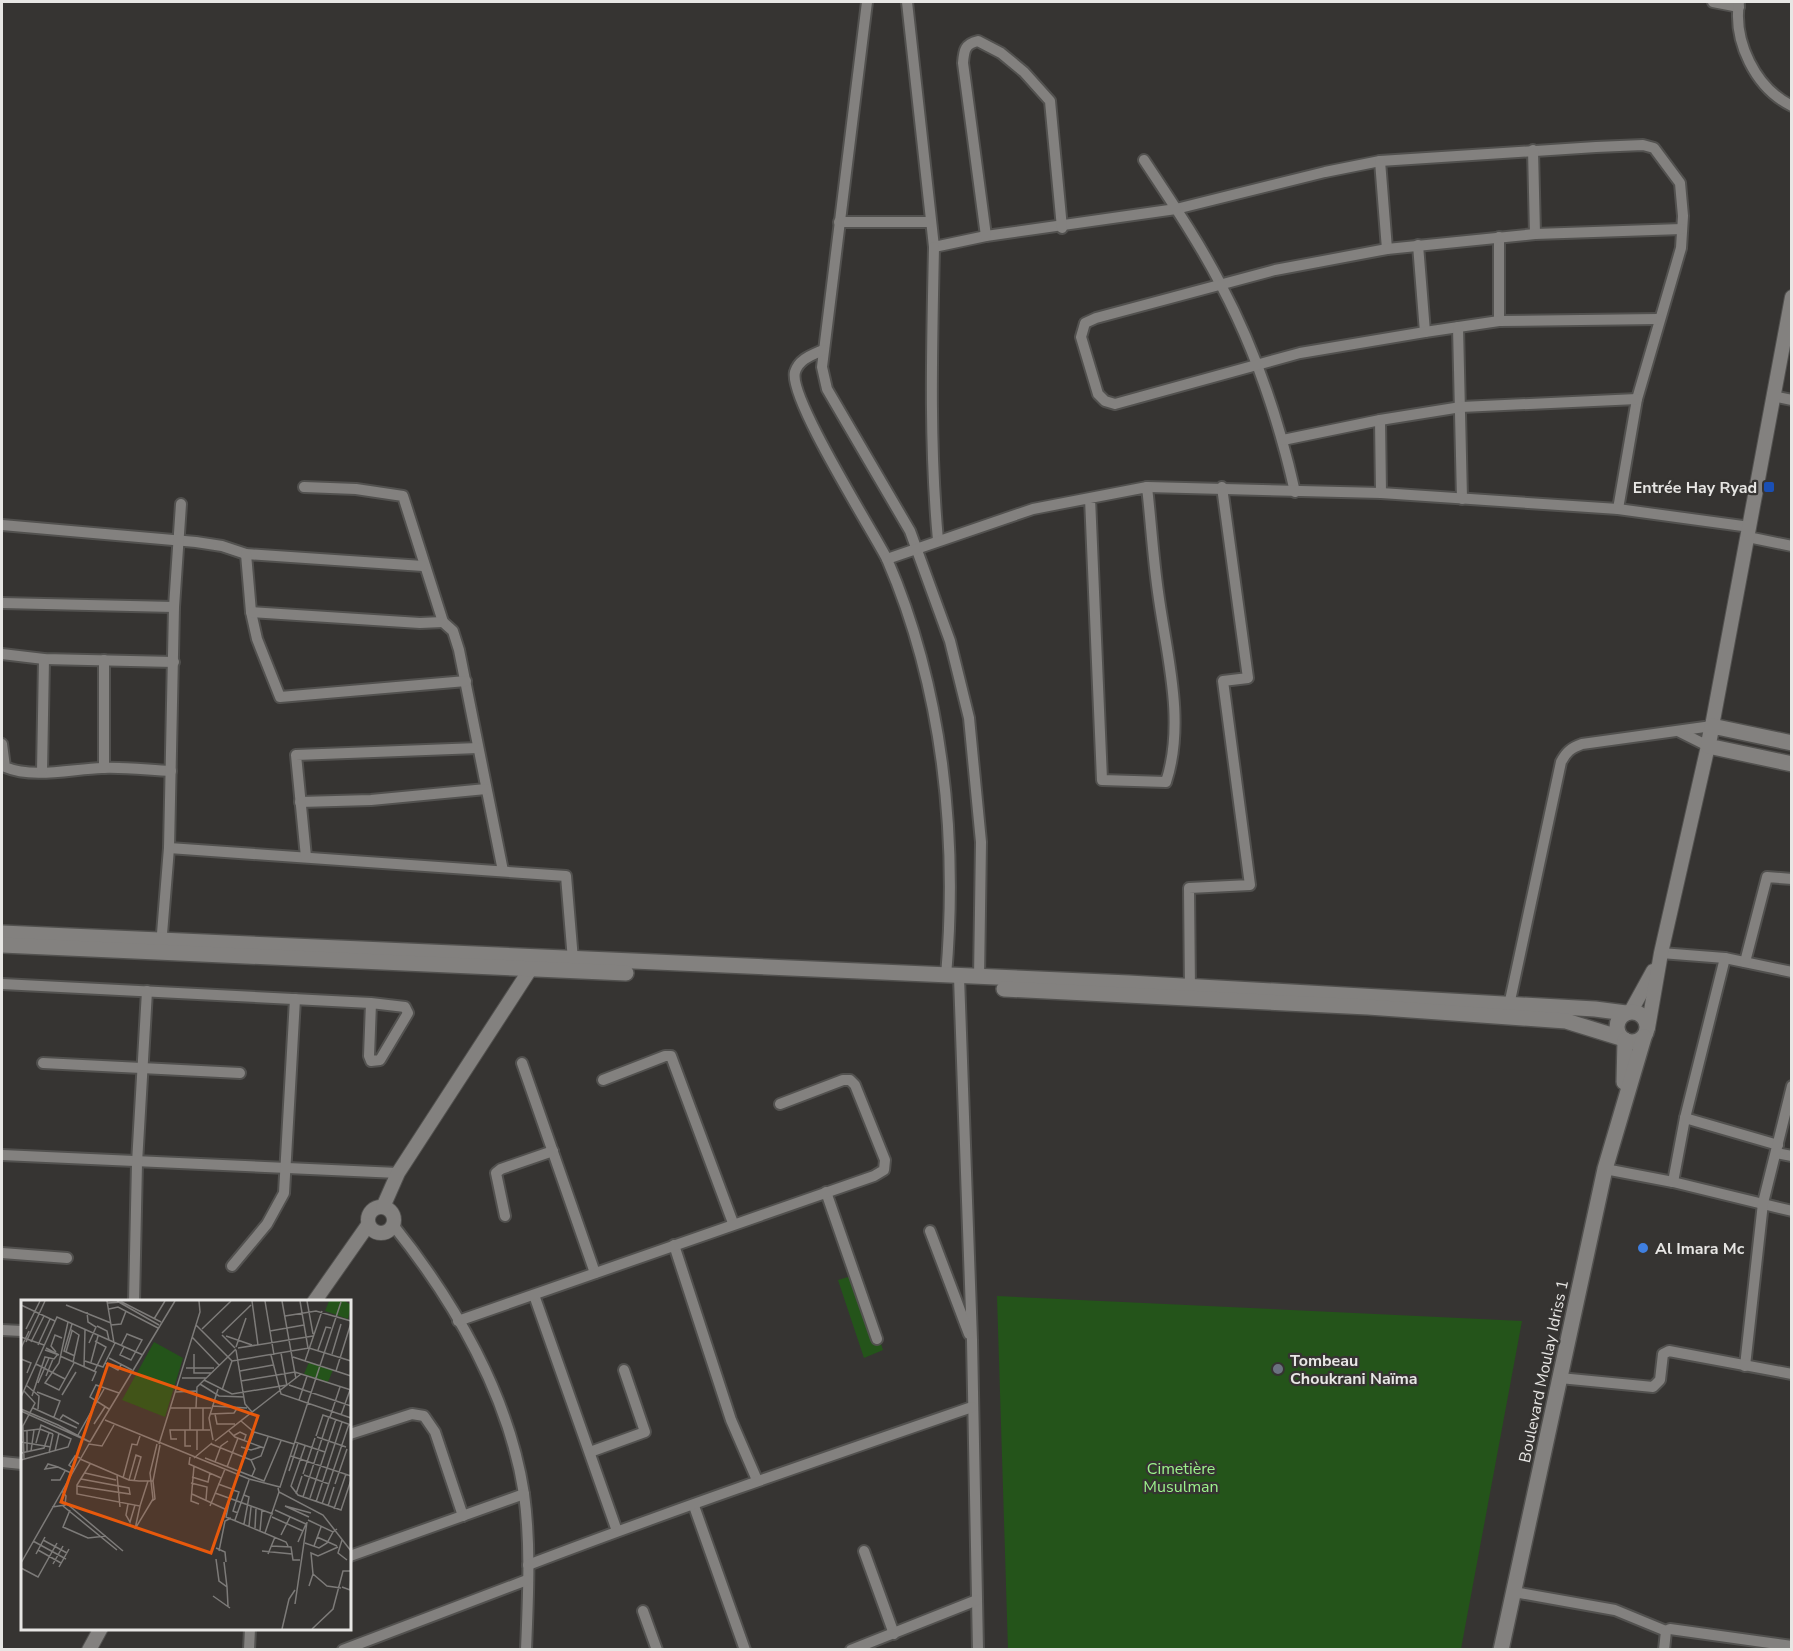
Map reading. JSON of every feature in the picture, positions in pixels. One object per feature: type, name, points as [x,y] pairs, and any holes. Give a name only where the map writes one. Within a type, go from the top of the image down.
[{"type":"main road","points":[[1791,743],[1712,726],[1708,746],[1791,764]]},
{"type":"main road","points":[[2,933],[161,946],[534,964],[955,980],[1508,1010],[1628,1012],[1641,1014],[1646,1033],[1635,1042],[1566,1021],[1508,1010]]},
{"type":"main road","points":[[2,945],[161,946]]},
{"type":"main road","points":[[534,964],[573,960],[678,970]]},
{"type":"main road","points":[[955,980],[979,978],[1190,992]]},
{"type":"main road","points":[[1623,1039],[1617,1024],[1628,1012]]},
{"type":"main road","name":"Boulevard Moulay Idriss 1","points":[[1501,1650],[1605,1169],[1646,1033]]},
{"type":"main road","name":"Boulevard Moulay Idriss 1","points":[[1623,1039],[1624,1100]]},
{"type":"street","points":[[867,2],[838,222],[822,367],[827,389],[876,469],[910,531],[950,641],[969,718],[981,842],[979,978]]},
{"type":"street","points":[[907,2],[934,247],[931,392],[934,503],[938,540]]},
{"type":"street","points":[[1713,2],[1739,4],[1743,48],[1759,78],[1791,106]]},
{"type":"street","points":[[986,237],[963,63],[963,51],[968,45],[978,41],[1000,53],[1024,72],[1050,100],[1062,228]]},
{"type":"street","points":[[934,247],[986,237],[1062,228],[1176,209],[1380,161],[1533,150],[1643,145],[1654,148],[1680,183],[1682,229],[1678,260],[1658,320],[1637,399],[1618,509]]},
{"type":"street","points":[[1533,150],[1535,234]]},
{"type":"street","points":[[1144,160],[1222,285],[1258,366],[1283,440],[1295,492]]},
{"type":"street","points":[[1380,161],[1387,249]]},
{"type":"street","points":[[838,222],[931,222]]},
{"type":"street","points":[[1658,320],[1499,321],[1425,332],[1300,353],[1125,403],[1114,404],[1105,401],[1098,394],[1081,337],[1085,323],[1096,318],[1275,270],[1387,249],[1535,234],[1682,229]]},
{"type":"street","points":[[1499,237],[1499,321]]},
{"type":"street","points":[[1418,245],[1425,332]]},
{"type":"street","points":[[1508,1010],[1561,762],[1565,754],[1571,747],[1582,744],[1712,726],[1773,396],[1787,347],[1791,297]]},
{"type":"street","points":[[1458,327],[1462,499]]},
{"type":"street","points":[[823,350],[805,358],[795,370],[794,380],[816,433],[887,559],[907,606],[930,691],[944,783],[972,1340],[978,1650]]},
{"type":"street","points":[[1773,396],[1791,399]]},
{"type":"street","points":[[1283,440],[1380,420],[1461,407],[1637,399]]},
{"type":"street","points":[[1380,420],[1382,493]]},
{"type":"street","points":[[304,487],[356,489],[403,496],[423,566],[443,622]]},
{"type":"street","points":[[887,559],[1033,509],[1147,487],[1222,487],[1239,491],[1382,493],[1618,509],[1749,532],[1791,546]]},
{"type":"street","points":[[1090,498],[1102,780],[1166,782],[1174,748],[1174,723],[1169,653],[1158,591],[1147,487]]},
{"type":"street","points":[[1190,992],[1189,888],[1250,885],[1223,681],[1248,678],[1222,487]]},
{"type":"street","points":[[161,946],[169,848],[174,607],[181,504]]},
{"type":"street","points":[[2,525],[179,540],[222,546],[246,554],[423,566]]},
{"type":"street","points":[[246,554],[251,612],[257,639],[280,697],[466,681]]},
{"type":"street","points":[[2,603],[174,607]]},
{"type":"street","points":[[251,612],[420,623],[443,622],[449,626],[455,636],[466,681],[502,871]]},
{"type":"street","points":[[2,654],[44,659],[174,662]]},
{"type":"street","points":[[42,772],[44,659]]},
{"type":"street","points":[[104,660],[104,768]]},
{"type":"street","points":[[1646,1033],[1661,953],[1708,746],[1678,731]]},
{"type":"street","points":[[2,744],[3,767],[42,772],[104,768],[171,771]]},
{"type":"street","points":[[306,857],[296,755],[478,748]]},
{"type":"street","points":[[300,802],[371,800],[486,789]]},
{"type":"street","points":[[169,848],[566,876],[573,960]]},
{"type":"street","points":[[1745,962],[1767,877],[1791,879]]},
{"type":"street","points":[[1661,953],[1725,958],[1791,972]]},
{"type":"street","points":[[1628,1012],[1661,953]]},
{"type":"street","points":[[1673,1182],[1685,1118],[1725,958]]},
{"type":"street","points":[[315,1300],[368,1224],[370,1211],[383,1207],[398,1173],[534,964]]},
{"type":"street","points":[[2,984],[371,1003],[408,1009],[380,1060],[375,1062],[371,1061],[369,1056],[371,1003]]},
{"type":"street","points":[[134,1300],[137,1163],[147,990]]},
{"type":"street","points":[[232,1266],[267,1224],[284,1193],[295,999]]},
{"type":"street","points":[[603,1080],[665,1056],[671,1056],[733,1223]]},
{"type":"street","points":[[522,1063],[595,1273]]},
{"type":"street","points":[[43,1064],[240,1073]]},
{"type":"street","points":[[459,1321],[884,1170],[885,1160],[855,1085],[850,1080],[843,1080],[780,1104]]},
{"type":"street","points":[[1745,1366],[1763,1203],[1791,1088]]},
{"type":"street","points":[[1685,1118],[1777,1149],[1791,1156]]},
{"type":"street","points":[[505,1216],[496,1173],[501,1169],[554,1151]]},
{"type":"street","points":[[2,1155],[137,1163],[398,1173]]},
{"type":"street","points":[[1605,1169],[1673,1182],[1791,1211]]},
{"type":"street","points":[[826,1192],[877,1339]]},
{"type":"street","points":[[368,1224],[377,1233],[390,1231],[393,1225],[393,1214],[383,1207]]},
{"type":"street","points":[[393,1225],[459,1321],[494,1389],[513,1445],[524,1494],[528,1565],[526,1650]]},
{"type":"street","points":[[930,1231],[972,1340]]},
{"type":"street","points":[[674,1245],[731,1420],[757,1480]]},
{"type":"street","points":[[2,1253],[67,1258]]},
{"type":"street","points":[[534,1295],[617,1531]]},
{"type":"street","points":[[2,1330],[21,1331]]},
{"type":"street","points":[[1560,1378],[1653,1387],[1660,1380],[1663,1354],[1669,1351],[1791,1374]]},
{"type":"street","points":[[590,1452],[645,1432],[624,1370]]},
{"type":"street","points":[[528,1565],[617,1531],[694,1506],[757,1480],[972,1407]]},
{"type":"street","points":[[351,1434],[412,1414],[424,1416],[435,1431],[463,1516]]},
{"type":"street","points":[[2,1462],[21,1464]]},
{"type":"street","points":[[351,1556],[524,1494]]},
{"type":"street","points":[[694,1506],[744,1650]]},
{"type":"street","points":[[864,1551],[894,1634]]},
{"type":"street","points":[[343,1650],[526,1580]]},
{"type":"street","points":[[1514,1592],[1615,1610],[1666,1631],[1674,1629],[1791,1646]]},
{"type":"street","points":[[850,1650],[977,1600]]},
{"type":"street","points":[[643,1611],[657,1650]]},
{"type":"street","points":[[89,1650],[100,1630]]},
{"type":"street","points":[[249,1650],[250,1630]]},
{"type":"street","points":[[1664,1650],[1666,1631]]},
{"type":"green space","points":[[858,1274],[883,1350],[864,1358],[838,1280]]},
{"type":"green space","name":"Cimetière Musulman","points":[[997,1296],[1522,1321],[1461,1649],[1008,1649]]},
{"type":"place","name":"Entrée Hay Ryad","points":[[1769,487]]},
{"type":"place","name":"Al Imara Mc","points":[[1643,1248]]},
{"type":"place","name":"Tombeau Choukrani Naïma","points":[[1278,1369]]}]
